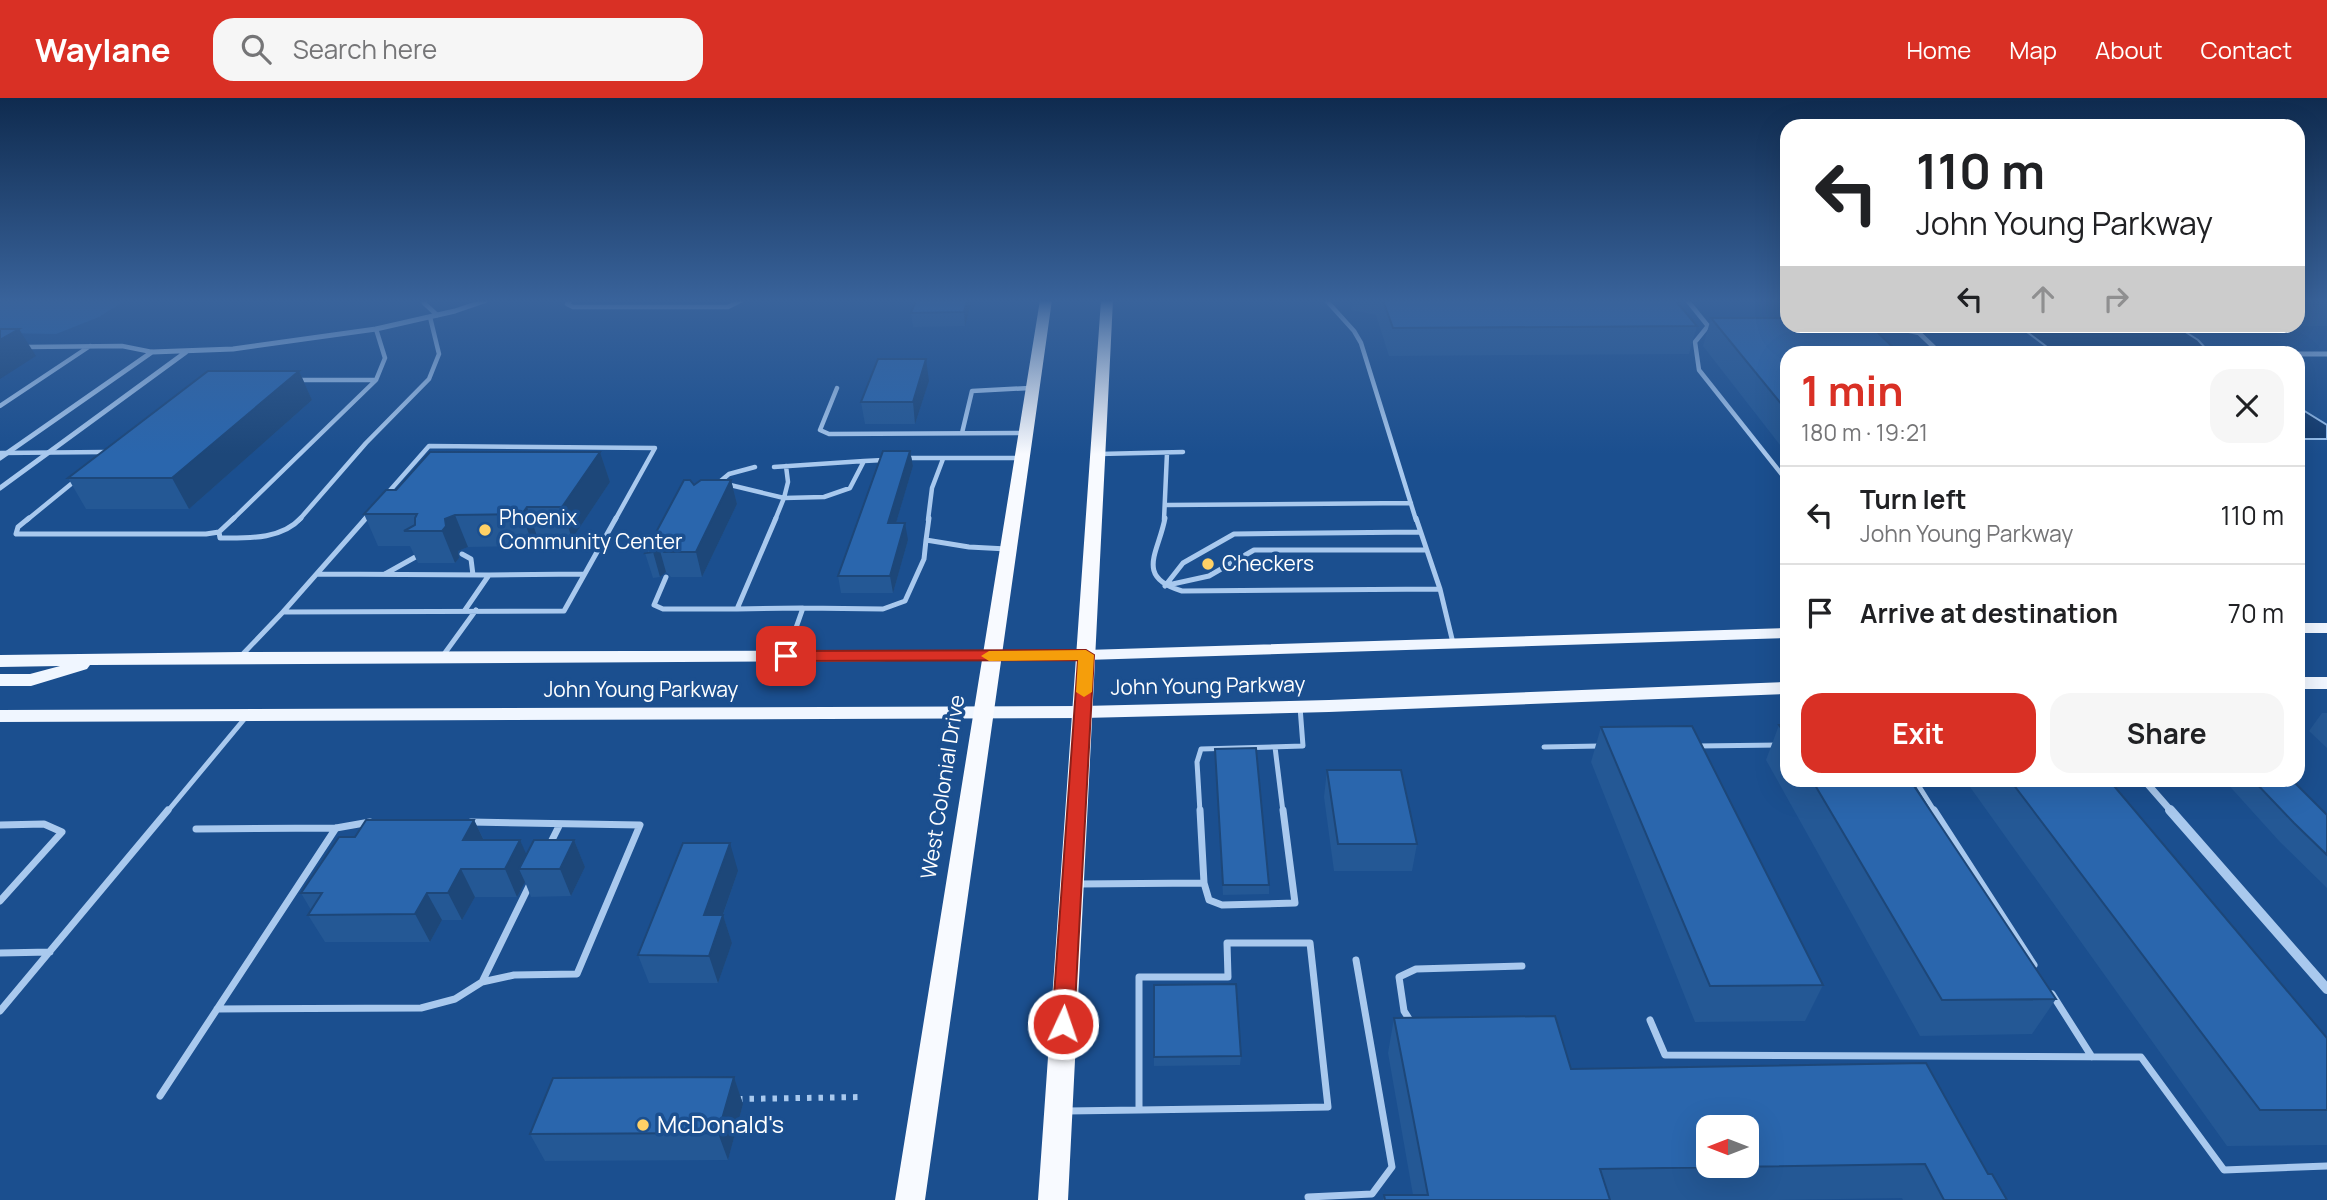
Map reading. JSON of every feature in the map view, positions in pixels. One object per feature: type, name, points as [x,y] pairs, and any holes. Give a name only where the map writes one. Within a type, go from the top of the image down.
[{"type":"highway","name":"West Colonial Drive","points":[[910,1200],[1038,351]]},
{"type":"highway","points":[[1053,1200],[1104,351]]},
{"type":"main road","points":[[2305,628],[2325,629]]},
{"type":"main road","name":"John Young Parkway","points":[[0,661],[240,657],[1086,655],[1780,633]]},
{"type":"main road","points":[[0,680],[32,680],[105,659]]},
{"type":"main road","points":[[2305,683],[2327,683]]},
{"type":"main road","name":"John Young Parkway","points":[[0,716],[1083,712],[1300,707],[1780,688]]},
{"type":"street","points":[[2,455],[152,352],[196,351]]},
{"type":"street","points":[[0,488],[187,352]]},
{"type":"street","points":[[2305,354],[2327,354]]},
{"type":"street","points":[[2150,787],[2327,989]]},
{"type":"lane","points":[[0,406],[82,351]]},
{"type":"lane","points":[[80,477],[18,527],[16,534],[219,532],[376,380],[386,359],[383,351]]},
{"type":"lane","points":[[219,532],[220,537],[251,538],[281,532],[297,522],[366,443],[429,379],[438,351]]},
{"type":"lane","points":[[1364,351],[1410,503],[1440,589],[1454,643]]},
{"type":"lane","points":[[1696,351],[1699,370],[1780,472]]},
{"type":"lane","points":[[293,380],[376,380]]},
{"type":"lane","points":[[837,388],[820,430],[829,434],[1026,433]]},
{"type":"lane","points":[[962,433],[972,391],[1033,388]]},
{"type":"lane","points":[[240,657],[429,446],[655,448],[564,611],[283,612]]},
{"type":"lane","points":[[2,455],[111,452],[100,460]]},
{"type":"lane","points":[[1098,454],[1183,452]]},
{"type":"lane","points":[[1167,453],[1167,505],[1160,537],[1152,555],[1153,573],[1165,586],[1182,591],[1440,589]]},
{"type":"lane","points":[[904,458],[1022,458]]},
{"type":"lane","points":[[774,467],[891,459]]},
{"type":"lane","points":[[666,577],[654,606],[663,609],[883,608],[905,601],[924,559],[932,488],[943,459]]},
{"type":"lane","points":[[719,482],[784,498],[824,497],[850,488],[864,461]]},
{"type":"lane","points":[[737,608],[784,498],[788,482],[786,466]]},
{"type":"lane","points":[[713,489],[737,470],[755,467]]},
{"type":"lane","points":[[1167,505],[1410,503]]},
{"type":"lane","points":[[1165,586],[1183,563],[1234,534],[1420,532]]},
{"type":"lane","points":[[926,540],[969,547],[1008,549]]},
{"type":"lane","points":[[1165,586],[1209,576],[1254,550],[1426,550]]},
{"type":"lane","points":[[384,574],[411,557],[425,554]]},
{"type":"lane","points":[[462,554],[471,559],[472,575]]},
{"type":"lane","points":[[317,574],[584,574]]},
{"type":"lane","points":[[465,610],[489,575]]},
{"type":"lane","points":[[786,656],[803,608]]},
{"type":"lane","points":[[442,657],[477,610]]},
{"type":"lane","points":[[1275,747],[1295,903],[1222,905],[1209,900],[1204,883],[1197,762],[1201,749],[1303,746],[1300,707]]},
{"type":"lane","points":[[0,1011],[248,715]]},
{"type":"lane","points":[[1692,746],[1780,745]]},
{"type":"lane","points":[[1544,747],[1611,746]]},
{"type":"lane","points":[[1919,787],[2040,976]]},
{"type":"lane","points":[[196,829],[337,828],[374,821]]},
{"type":"lane","points":[[217,1009],[421,1008],[455,999],[482,982],[513,975],[577,974],[640,825],[467,822]]},
{"type":"lane","points":[[0,825],[44,824],[62,832],[2,897]]},
{"type":"lane","points":[[544,856],[560,824]]},
{"type":"lane","points":[[160,1096],[337,828]]},
{"type":"lane","points":[[482,982],[534,877]]},
{"type":"lane","points":[[1072,884],[1204,883]]},
{"type":"lane","points":[[1057,1111],[1139,1110],[1328,1107],[1310,943],[1227,943],[1228,977],[1139,977],[1139,1110]]},
{"type":"lane","points":[[0,953],[50,953]]},
{"type":"lane","points":[[1308,1197],[1371,1194],[1392,1167],[1356,960]]},
{"type":"lane","points":[[1420,1027],[1409,1021],[1404,1011],[1399,977],[1405,972],[1416,969],[1522,966]]},
{"type":"lane","points":[[2048,988],[2092,1056]]},
{"type":"lane","points":[[1650,1020],[1665,1055],[2141,1056],[2224,1170],[2327,1166]]},
{"type":"path","points":[[728,1099],[863,1097]]},
{"type":"shaded area","points":[[2305,411],[2327,425],[2327,439],[2305,439]]},
{"type":"building","points":[[1738,351],[1780,351],[1780,402]]},
{"type":"building","points":[[878,359],[926,359],[913,402],[861,402]]},
{"type":"building","points":[[208,371],[299,371],[172,478],[68,478]]},
{"type":"building","points":[[883,451],[910,451],[888,523],[905,523],[890,576],[838,576]]},
{"type":"building","points":[[430,452],[600,452],[562,507],[527,507],[522,514],[455,515],[445,519],[446,526],[442,531],[404,531],[415,525],[417,514],[364,514],[386,490],[396,490]]},
{"type":"building","points":[[684,480],[690,480],[694,485],[701,480],[731,480],[696,552],[664,552],[659,547],[653,552],[645,553]]},
{"type":"building","points":[[1692,726],[1823,985],[1710,986],[1601,727]]},
{"type":"building","points":[[1256,748],[1269,885],[1223,885],[1215,749]]},
{"type":"building","points":[[1327,770],[1401,770],[1417,844],[1338,844]]},
{"type":"building","points":[[1816,787],[1915,787],[2056,999],[1942,1000]]},
{"type":"building","points":[[2015,787],[2115,787],[2327,1038],[2327,1110],[2260,1110]]},
{"type":"building","points":[[2260,787],[2299,787],[2327,815],[2327,855]]},
{"type":"building","points":[[366,820],[474,820],[463,840],[520,840],[505,869],[461,869],[448,893],[427,893],[415,914],[308,915],[322,893],[301,893],[339,837],[355,837]]},
{"type":"building","points":[[534,840],[574,840],[560,869],[519,869]]},
{"type":"building","points":[[683,843],[730,843],[704,915],[723,915],[709,956],[638,955]]},
{"type":"building","points":[[1236,984],[1241,1056],[1154,1057],[1154,985]]},
{"type":"building","points":[[1555,1016],[1571,1069],[1926,1063],[1988,1174],[1992,1174],[2007,1200],[1944,1200],[1925,1164],[1759,1167],[1759,1115],[1696,1115],[1696,1168],[1600,1169],[1610,1200],[1385,1200],[1384,1195],[1428,1195],[1394,1018]]},
{"type":"building","points":[[734,1077],[718,1133],[530,1134],[553,1078]]},
{"type":"slow traffic","points":[[989,656],[1086,655],[1084,692]]},
{"type":"place","name":"Phoenix Community Center","points":[[485,530]]},
{"type":"place","name":"Checkers","points":[[1208,564]]},
{"type":"place","name":"McDonald's","points":[[643,1125]]},
{"type":"route","points":[[786,656],[1086,655],[1063,1024]]}]
